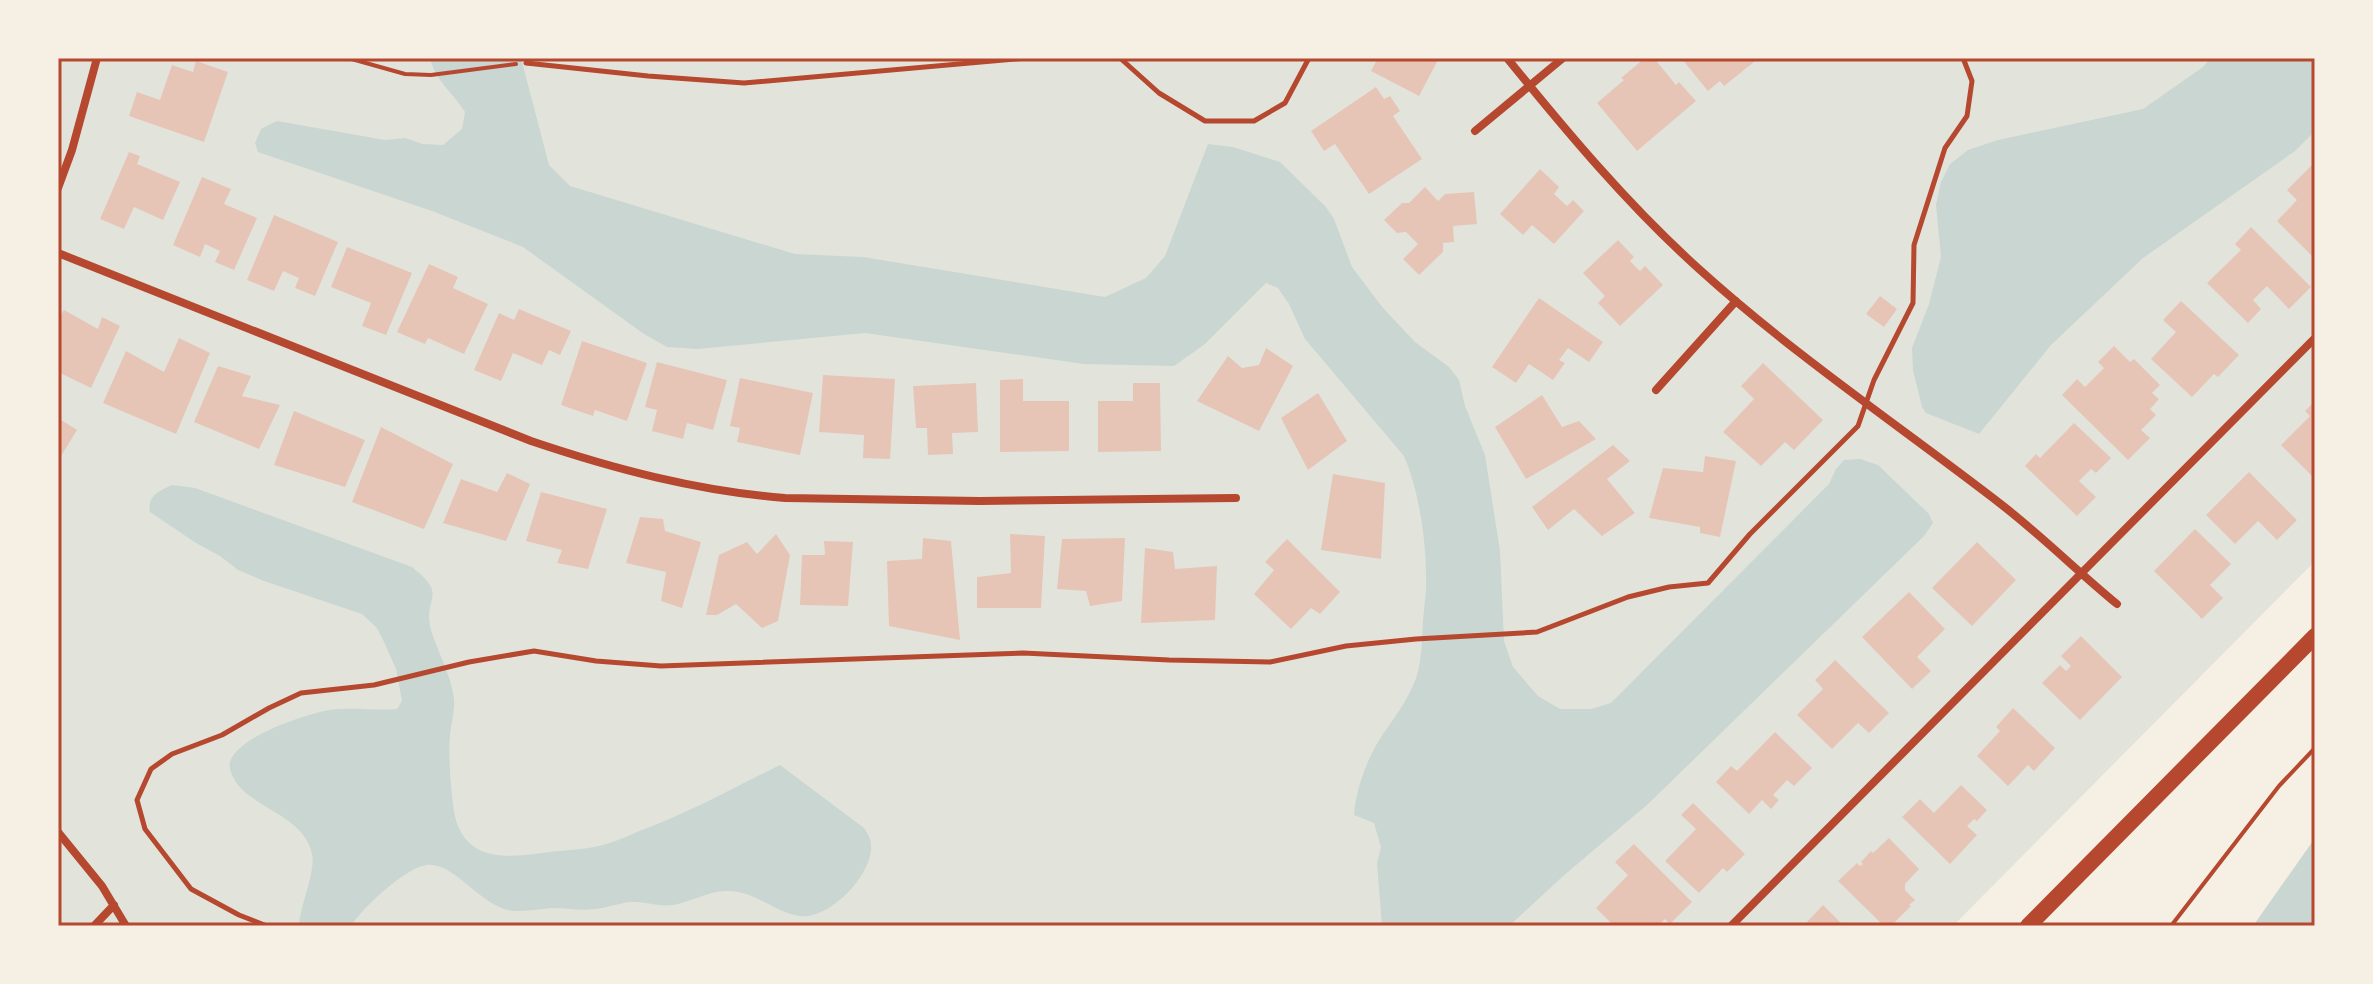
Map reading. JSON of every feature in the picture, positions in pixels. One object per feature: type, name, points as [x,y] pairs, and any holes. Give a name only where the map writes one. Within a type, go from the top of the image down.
[{"type":"main road","points":[[2028,926],[2315,636]]},
{"type":"main road","points":[[2035,926],[2066,890]]},
{"type":"street","points":[[58,188],[72,150],[97,58]]},
{"type":"street","points":[[1507,58],[1576,142],[1639,211],[1736,301],[2006,508],[2117,604]]},
{"type":"street","points":[[1475,131],[1563,58]]},
{"type":"street","points":[[58,253],[531,441],[591,461],[673,482],[785,498],[980,501],[1236,498]]},
{"type":"street","points":[[1656,390],[1736,301]]},
{"type":"street","points":[[1731,926],[2315,338]]},
{"type":"street","points":[[58,832],[102,886],[126,926]]},
{"type":"street","points":[[94,926],[114,905]]},
{"type":"lane","points":[[526,63],[744,83],[1026,58]]},
{"type":"lane","points":[[1120,58],[1159,93],[1205,121],[1254,121],[1285,103],[1309,58]]},
{"type":"lane","points":[[267,926],[191,889],[145,829],[137,800],[151,769],[172,754],[222,735],[301,693],[395,680],[469,662],[534,651],[596,661],[661,666],[1023,653],[1270,662],[1346,646],[1537,632],[1628,597],[1669,587],[1708,583],[1750,534],[1858,426],[1887,351],[1913,303],[1914,245],[1945,148],[1967,116],[1972,81],[1963,58]]},
{"type":"path","points":[[348,58],[405,74],[431,75],[526,63]]},
{"type":"path","points":[[2171,926],[2279,786],[2315,748]]},
{"type":"shaded area","points":[[58,58],[2315,58],[2315,561],[1953,926],[58,926]]},
{"type":"shaded area","points":[[430,58],[521,58],[549,165],[570,186],[795,254],[863,257],[1105,297],[1146,278],[1165,256],[1208,144],[1233,147],[1280,162],[1326,207],[1334,219],[1352,267],[1383,308],[1415,342],[1449,367],[1459,380],[1465,406],[1485,455],[1500,551],[1504,641],[1513,667],[1538,696],[1560,709],[1591,709],[1611,703],[1829,484],[1844,460],[1860,459],[1878,465],[1929,514],[1933,523],[1924,536],[1648,804],[1509,926],[1382,926],[1377,863],[1381,847],[1374,823],[1354,815],[1357,794],[1368,762],[1408,695],[1419,667],[1426,582],[1421,515],[1404,456],[1305,339],[1278,288],[1266,283],[1205,344],[1174,366],[1084,364],[865,333],[698,349],[667,347],[644,334],[523,247],[432,211],[258,152],[255,143],[261,129],[277,121],[385,140],[405,138],[423,144],[443,145],[462,129],[465,112],[440,80]]},
{"type":"shaded area","points":[[2211,58],[2315,58],[2315,131],[2295,151],[2143,258],[2051,345],[1979,434],[1926,413],[1913,370],[1912,348],[1929,304],[1941,257],[1936,205],[1941,182],[1950,164],[1968,150],[1998,140],[2143,109]]},
{"type":"shaded area","points":[[172,485],[195,488],[412,567],[430,585],[431,630],[454,699],[449,755],[454,808],[458,826],[473,846],[506,856],[603,845],[673,817],[780,765],[864,828],[870,839],[871,851],[860,878],[838,901],[812,915],[791,914],[736,891],[713,893],[673,905],[631,902],[590,910],[552,908],[516,911],[491,903],[448,870],[426,865],[384,890],[351,926],[299,926],[313,861],[308,842],[291,823],[238,785],[230,762],[236,752],[259,735],[305,716],[338,709],[397,709],[402,701],[396,669],[377,628],[362,614],[238,570],[150,512],[152,498]]},
{"type":"shaded area","points":[[2315,838],[2315,926],[2253,926]]},
{"type":"building","points":[[1378,58],[1439,58],[1419,96],[1371,71]]},
{"type":"building","points":[[1645,58],[1654,58],[1676,85],[1679,82],[1696,101],[1637,151],[1597,103]]},
{"type":"building","points":[[1681,58],[1759,58],[1724,86],[1720,81],[1708,91]]},
{"type":"building","points":[[196,61],[228,72],[204,142],[129,116],[137,92],[160,100],[172,65],[193,72]]},
{"type":"building","points":[[1376,87],[1384,99],[1390,96],[1400,111],[1393,116],[1422,159],[1369,194],[1335,144],[1324,151],[1311,131]]},
{"type":"building","points":[[129,152],[140,156],[137,164],[180,182],[163,220],[134,207],[124,229],[100,219]]},
{"type":"building","points":[[2313,164],[2315,259],[2277,221],[2297,200],[2287,190]]},
{"type":"building","points":[[1540,169],[1559,187],[1554,194],[1567,206],[1573,200],[1584,211],[1554,244],[1532,225],[1523,235],[1500,214]]},
{"type":"building","points":[[202,177],[231,189],[224,204],[257,218],[234,270],[215,262],[220,251],[205,244],[200,257],[173,245]]},
{"type":"building","points":[[1425,187],[1438,201],[1445,194],[1474,192],[1477,224],[1453,226],[1454,242],[1443,243],[1443,252],[1419,275],[1403,259],[1418,244],[1406,232],[1397,233],[1384,220],[1402,203],[1409,203]]},
{"type":"building","points":[[274,215],[338,242],[315,296],[295,288],[299,278],[283,271],[274,291],[247,280]]},
{"type":"building","points":[[2251,227],[2311,287],[2289,309],[2267,286],[2253,300],[2261,309],[2248,323],[2207,283],[2241,250],[2235,244]]},
{"type":"building","points":[[1618,240],[1634,257],[1630,261],[1640,271],[1645,266],[1663,285],[1620,326],[1598,303],[1605,296],[1583,273]]},
{"type":"building","points":[[347,247],[412,273],[386,335],[362,326],[371,303],[331,287]]},
{"type":"building","points":[[429,264],[458,277],[453,288],[488,304],[464,354],[428,338],[425,344],[397,332]]},
{"type":"building","points":[[1880,296],[1897,309],[1884,327],[1866,314]]},
{"type":"building","points":[[1539,298],[1603,342],[1589,362],[1568,348],[1559,360],[1565,363],[1553,380],[1529,364],[1516,383],[1492,367]]},
{"type":"building","points":[[2181,301],[2239,355],[2218,377],[2214,374],[2192,397],[2151,359],[2176,332],[2163,320]]},
{"type":"building","points":[[519,309],[571,331],[560,355],[549,350],[542,365],[513,353],[501,381],[474,370],[499,313],[514,320]]},
{"type":"building","points":[[64,310],[98,329],[102,317],[120,326],[91,388],[58,372],[58,319]]},
{"type":"building","points":[[179,338],[210,353],[176,434],[103,403],[126,351],[164,372]]},
{"type":"building","points":[[582,341],[647,363],[627,421],[595,410],[593,416],[561,405]]},
{"type":"building","points":[[2114,346],[2130,362],[2134,359],[2160,385],[2152,393],[2159,399],[2150,409],[2156,415],[2141,430],[2150,438],[2128,460],[2062,395],[2077,379],[2085,387],[2104,368],[2098,362]]},
{"type":"building","points":[[1266,348],[1293,366],[1259,431],[1197,401],[1228,356],[1242,368],[1259,365]]},
{"type":"building","points":[[657,362],[727,380],[713,430],[687,423],[683,439],[652,431],[657,410],[645,407]]},
{"type":"building","points":[[1763,363],[1823,420],[1794,450],[1785,442],[1761,466],[1723,432],[1754,399],[1741,386]]},
{"type":"building","points":[[218,366],[251,376],[242,396],[280,405],[259,449],[194,422]]},
{"type":"building","points":[[823,375],[895,379],[890,459],[863,458],[864,435],[819,432]]},
{"type":"building","points":[[740,378],[813,393],[800,455],[737,442],[740,428],[730,426]]},
{"type":"building","points":[[1023,379],[1023,401],[1069,401],[1069,451],[1000,452],[1000,380]]},
{"type":"building","points":[[976,383],[978,432],[952,433],[953,454],[928,455],[927,428],[916,428],[913,386]]},
{"type":"building","points":[[1133,383],[1160,383],[1161,451],[1098,452],[1098,401],[1133,401]]},
{"type":"building","points":[[1318,393],[1347,441],[1308,470],[1281,418]]},
{"type":"building","points":[[1542,395],[1562,427],[1579,421],[1596,439],[1526,479],[1495,427]]},
{"type":"building","points":[[2315,401],[2315,479],[2281,445],[2310,416],[2305,411]]},
{"type":"building","points":[[294,411],[365,440],[345,487],[274,465]]},
{"type":"building","points":[[58,418],[77,430],[58,461]]},
{"type":"building","points":[[2074,423],[2111,458],[2096,473],[2091,469],[2079,481],[2096,497],[2077,516],[2025,466],[2036,454],[2040,458]]},
{"type":"building","points":[[381,427],[453,464],[424,529],[352,502]]},
{"type":"building","points":[[1613,445],[1630,461],[1607,479],[1635,513],[1602,536],[1574,509],[1548,530],[1532,507]]},
{"type":"building","points":[[1705,456],[1736,461],[1720,537],[1700,533],[1700,527],[1649,518],[1663,468],[1703,472]]},
{"type":"building","points":[[2249,472],[2297,520],[2277,540],[2258,521],[2235,544],[2206,515]]},
{"type":"building","points":[[507,473],[530,484],[506,541],[443,523],[461,479],[497,492]]},
{"type":"building","points":[[1333,474],[1385,483],[1381,559],[1321,550]]},
{"type":"building","points":[[541,492],[607,509],[588,569],[557,563],[562,550],[526,541]]},
{"type":"building","points":[[640,517],[663,519],[665,531],[701,542],[682,608],[661,601],[666,572],[626,563]]},
{"type":"building","points":[[2195,529],[2231,564],[2210,585],[2223,598],[2202,619],[2154,571]]},
{"type":"building","points":[[776,534],[790,555],[778,621],[762,628],[736,604],[717,615],[706,615],[719,555],[747,542],[757,554]]},
{"type":"building","points":[[1010,534],[1045,536],[1041,608],[977,608],[977,577],[1011,573]]},
{"type":"building","points":[[923,538],[951,541],[960,640],[889,626],[887,561],[922,559]]},
{"type":"building","points":[[1125,538],[1122,601],[1090,606],[1086,591],[1057,589],[1062,539]]},
{"type":"building","points":[[1287,539],[1340,592],[1320,614],[1311,608],[1291,629],[1254,594],[1274,570],[1265,562]]},
{"type":"building","points":[[824,541],[853,542],[848,606],[800,605],[802,555],[825,555]]},
{"type":"building","points":[[1977,542],[2016,580],[1972,626],[1932,588]]},
{"type":"building","points":[[1145,548],[1173,552],[1175,569],[1217,566],[1215,620],[1141,623]]},
{"type":"building","points":[[1909,592],[1945,629],[1917,657],[1931,671],[1912,689],[1862,637]]},
{"type":"building","points":[[2081,636],[2122,677],[2080,720],[2042,683],[2060,665],[2066,671],[2071,666],[2061,656]]},
{"type":"building","points":[[1835,660],[1889,713],[1869,733],[1858,723],[1832,749],[1797,715],[1823,689],[1815,680]]},
{"type":"building","points":[[2013,708],[2055,748],[2034,771],[2028,765],[2008,786],[1977,756],[2000,731],[1996,727]]},
{"type":"building","points":[[1775,732],[1812,768],[1794,786],[1787,780],[1773,795],[1779,800],[1771,809],[1762,800],[1749,814],[1716,782],[1731,766],[1737,771]]},
{"type":"building","points":[[1961,785],[1987,810],[1967,826],[1977,835],[1950,864],[1902,817],[1920,799],[1934,813]]},
{"type":"building","points":[[1693,803],[1745,854],[1727,872],[1723,868],[1699,893],[1665,861],[1696,829],[1681,815]]},
{"type":"building","points":[[1889,838],[1919,869],[1905,884],[1905,890],[1915,900],[1891,926],[1884,926],[1838,881],[1857,863],[1860,866],[1863,864],[1861,862],[1871,851],[1873,853]]},
{"type":"building","points":[[1634,844],[1692,902],[1670,924],[1665,919],[1658,926],[1614,926],[1596,908],[1628,875],[1615,862]]},
{"type":"building","points":[[1823,905],[1844,926],[1811,926],[1807,922]]}]
